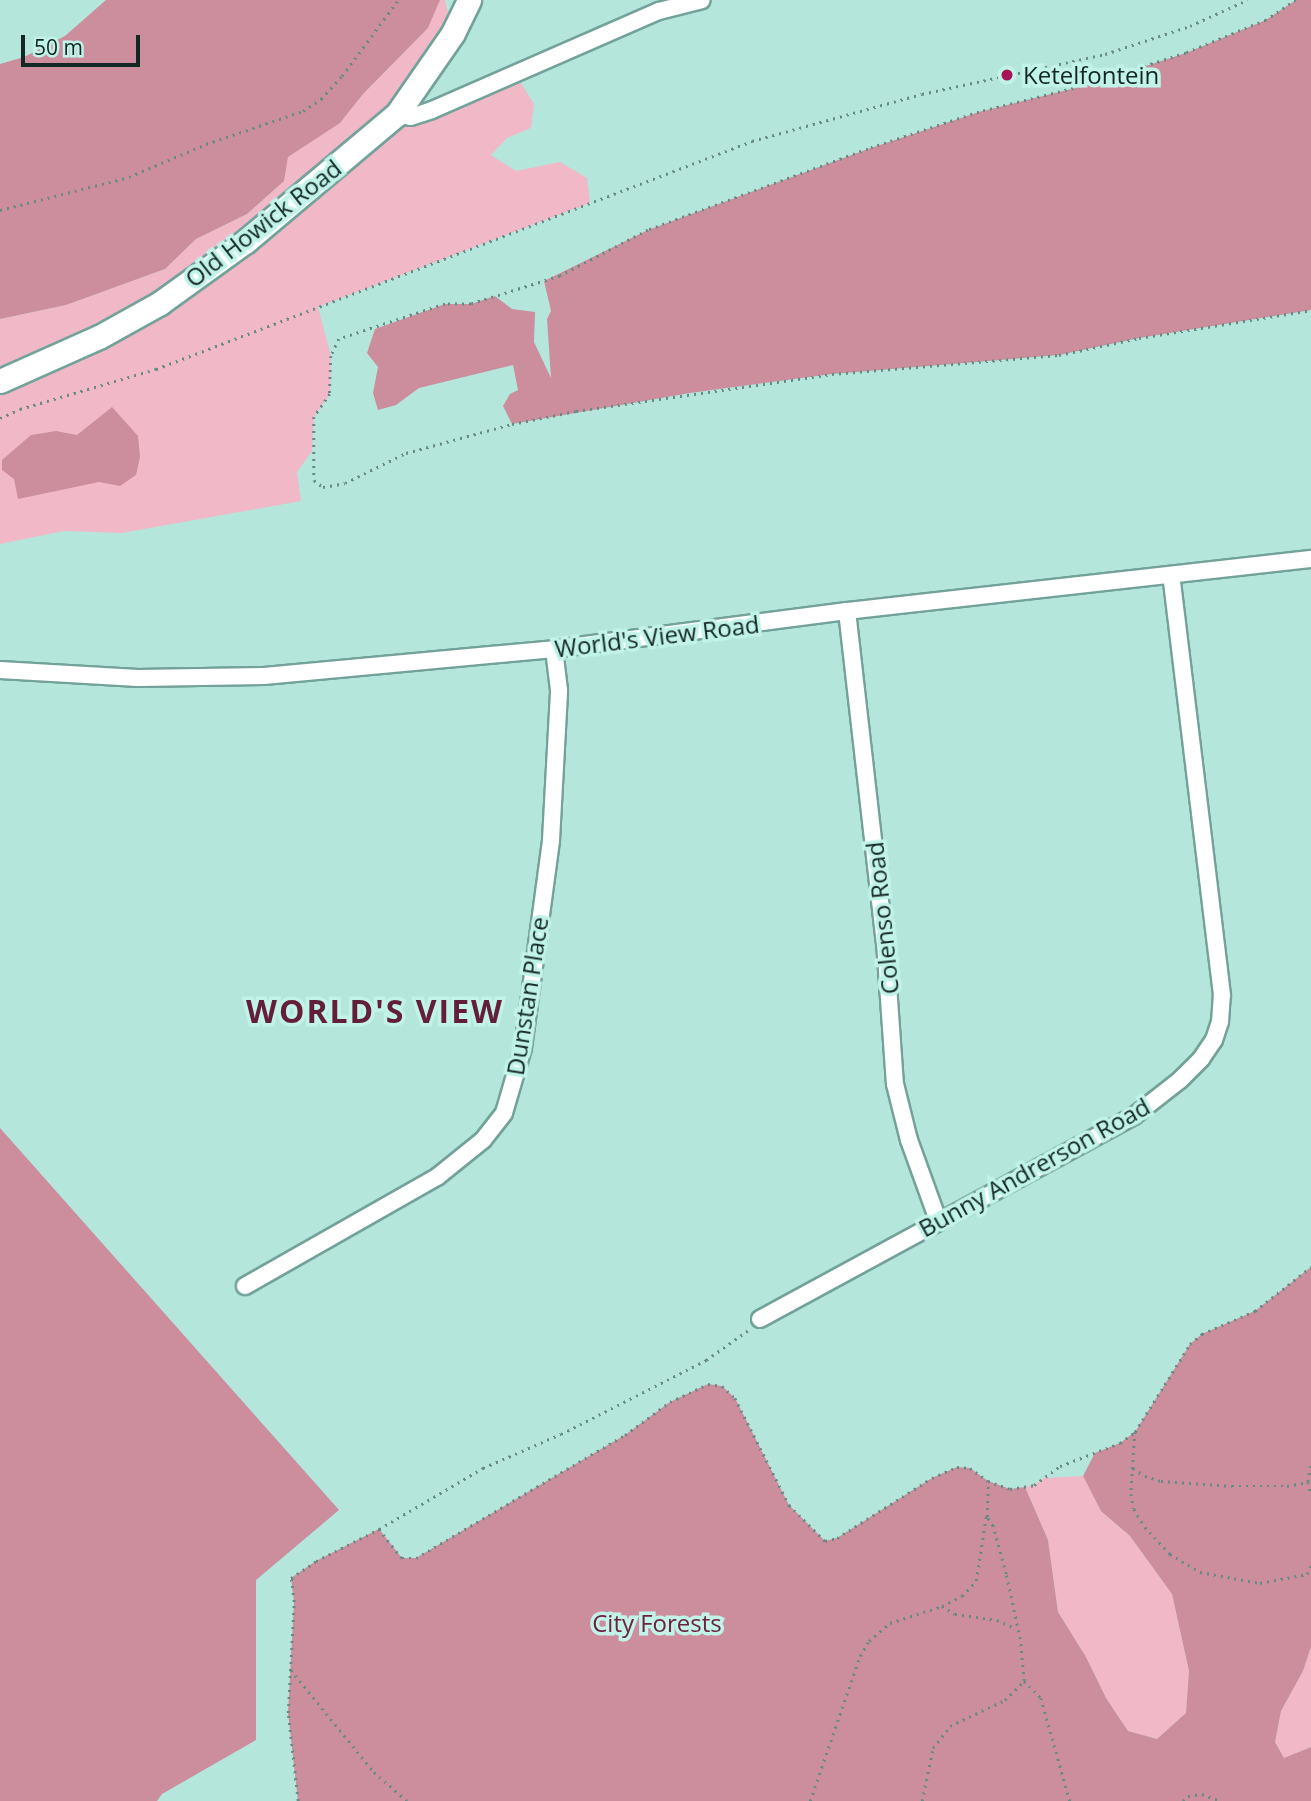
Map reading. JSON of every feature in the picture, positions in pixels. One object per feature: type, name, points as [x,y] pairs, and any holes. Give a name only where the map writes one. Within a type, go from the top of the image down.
[{"type":"main road","name":"Old Howick Road","points":[[0,381],[99,337],[160,303],[246,241],[397,114],[453,33],[469,0]]},
{"type":"street","points":[[397,114],[411,117],[432,110],[659,11],[702,0]]},
{"type":"street","name":"World's View Road","points":[[0,670],[138,678],[239,677],[554,649],[847,611],[1311,559]]},
{"type":"street","name":"Bunny Andrerson Road","points":[[760,1320],[938,1220],[1134,1116],[1201,1059],[1220,1022],[1222,995],[1171,575]]},
{"type":"street","name":"Colenso Road","points":[[847,611],[885,942],[895,1083],[909,1140],[938,1220]]},
{"type":"street","name":"Dunstan Place","points":[[245,1286],[437,1177],[483,1140],[504,1113],[523,1048],[551,839],[559,690],[554,649]]},
{"type":"path","points":[[0,210],[129,177],[206,144],[303,111],[321,99],[342,76],[398,0]]},
{"type":"path","points":[[0,418],[20,409],[156,369],[752,141],[922,94],[1105,54],[1190,26],[1247,0]]},
{"type":"path","points":[[1296,0],[1266,20],[1186,53],[1087,85],[966,116],[648,230],[560,276],[471,304],[445,304],[340,339],[331,356],[330,394],[314,417],[314,480],[323,487],[345,483],[406,453],[512,424],[576,411],[832,374],[1059,355],[1139,338],[1311,310]]},
{"type":"path","points":[[379,1529],[402,1558],[416,1558],[625,1435],[670,1402],[708,1384],[722,1386],[734,1398],[789,1505],[825,1541],[836,1538],[932,1478],[957,1467],[970,1468],[988,1481],[1010,1489],[1034,1485],[1060,1466],[1120,1443],[1135,1432],[1190,1344],[1202,1334],[1255,1311],[1311,1267]]},
{"type":"path","points":[[298,1801],[288,1713],[291,1670],[289,1654],[294,1602],[291,1578],[316,1561],[379,1529],[483,1468],[561,1434],[706,1360],[733,1343],[760,1320]]},
{"type":"path","points":[[1135,1432],[1131,1494],[1134,1509],[1145,1527],[1170,1553],[1200,1572],[1260,1583],[1307,1574],[1311,1566]]},
{"type":"path","points":[[1311,1466],[1308,1482],[1311,1493]]},
{"type":"path","points":[[1133,1468],[1145,1476],[1173,1482],[1259,1486],[1308,1482]]},
{"type":"path","points":[[810,1801],[860,1656],[869,1640],[890,1623],[942,1606],[962,1596],[976,1581],[986,1517],[988,1481]]},
{"type":"path","points":[[986,1517],[999,1544],[1015,1628],[1020,1639],[1024,1681],[1041,1698],[1070,1801]]},
{"type":"path","points":[[942,1606],[955,1614],[997,1620],[1015,1628]]},
{"type":"path","points":[[291,1670],[374,1772],[407,1801]]},
{"type":"path","points":[[922,1801],[933,1748],[950,1726],[1005,1700],[1024,1681]]},
{"type":"path","points":[[1183,1801],[1188,1796],[1202,1794],[1220,1801]]},
{"type":"shaded area","points":[[440,0],[445,0],[453,33],[398,114],[514,72],[534,104],[531,128],[507,138],[491,155],[516,171],[560,162],[587,178],[590,203],[318,307],[331,356],[330,394],[314,417],[312,451],[297,472],[301,501],[122,533],[64,531],[0,544],[0,319],[66,305],[165,269],[196,239],[247,214],[284,181],[287,157],[340,123],[363,94],[428,28]]},
{"type":"shaded area","points":[[1083,1476],[1101,1511],[1130,1536],[1172,1594],[1189,1671],[1186,1713],[1157,1739],[1128,1731],[1106,1698],[1086,1657],[1058,1612],[1048,1540],[1025,1487],[1044,1478]]},
{"type":"shaded area","points":[[1311,1647],[1311,1747],[1284,1758],[1275,1742],[1281,1711],[1303,1671]]},
{"type":"green space","points":[[106,0],[440,0],[428,28],[363,94],[340,123],[288,157],[284,181],[247,214],[196,239],[165,269],[66,305],[0,319],[0,64],[24,57],[65,36]]},
{"type":"green space","points":[[1296,0],[1311,0],[1311,310],[1139,338],[1059,355],[832,374],[690,393],[512,424],[503,406],[510,394],[518,390],[513,365],[419,388],[396,405],[378,410],[373,393],[378,367],[367,353],[375,329],[445,304],[471,304],[495,296],[512,309],[535,312],[534,342],[551,378],[547,319],[551,311],[544,281],[648,230],[868,149],[979,112],[1087,85],[1186,53],[1266,20]]},
{"type":"green space","points":[[112,407],[138,436],[140,457],[136,475],[120,486],[99,482],[18,499],[14,479],[2,470],[2,460],[31,435],[56,431],[77,435]]},
{"type":"green space","points":[[0,1128],[339,1510],[256,1580],[256,1740],[162,1794],[157,1801],[0,1801]]},
{"type":"green space","name":"City Forests","points":[[1311,1267],[1311,1647],[1303,1671],[1281,1711],[1275,1742],[1284,1758],[1311,1747],[1311,1801],[298,1801],[288,1713],[294,1602],[291,1578],[316,1561],[379,1529],[402,1558],[416,1558],[625,1435],[670,1402],[708,1384],[722,1386],[735,1398],[789,1505],[825,1541],[837,1538],[932,1478],[957,1467],[970,1468],[988,1481],[1010,1489],[1025,1487],[1048,1540],[1058,1612],[1086,1657],[1106,1698],[1128,1731],[1157,1739],[1186,1713],[1189,1671],[1172,1594],[1130,1536],[1101,1511],[1083,1476],[1095,1453],[1120,1443],[1135,1432],[1190,1344],[1202,1334],[1255,1311]]},
{"type":"place","name":"Ketelfontein","points":[[1007,75]]},
{"type":"district","name":"WORLD'S VIEW","points":[[375,1011]]}]
